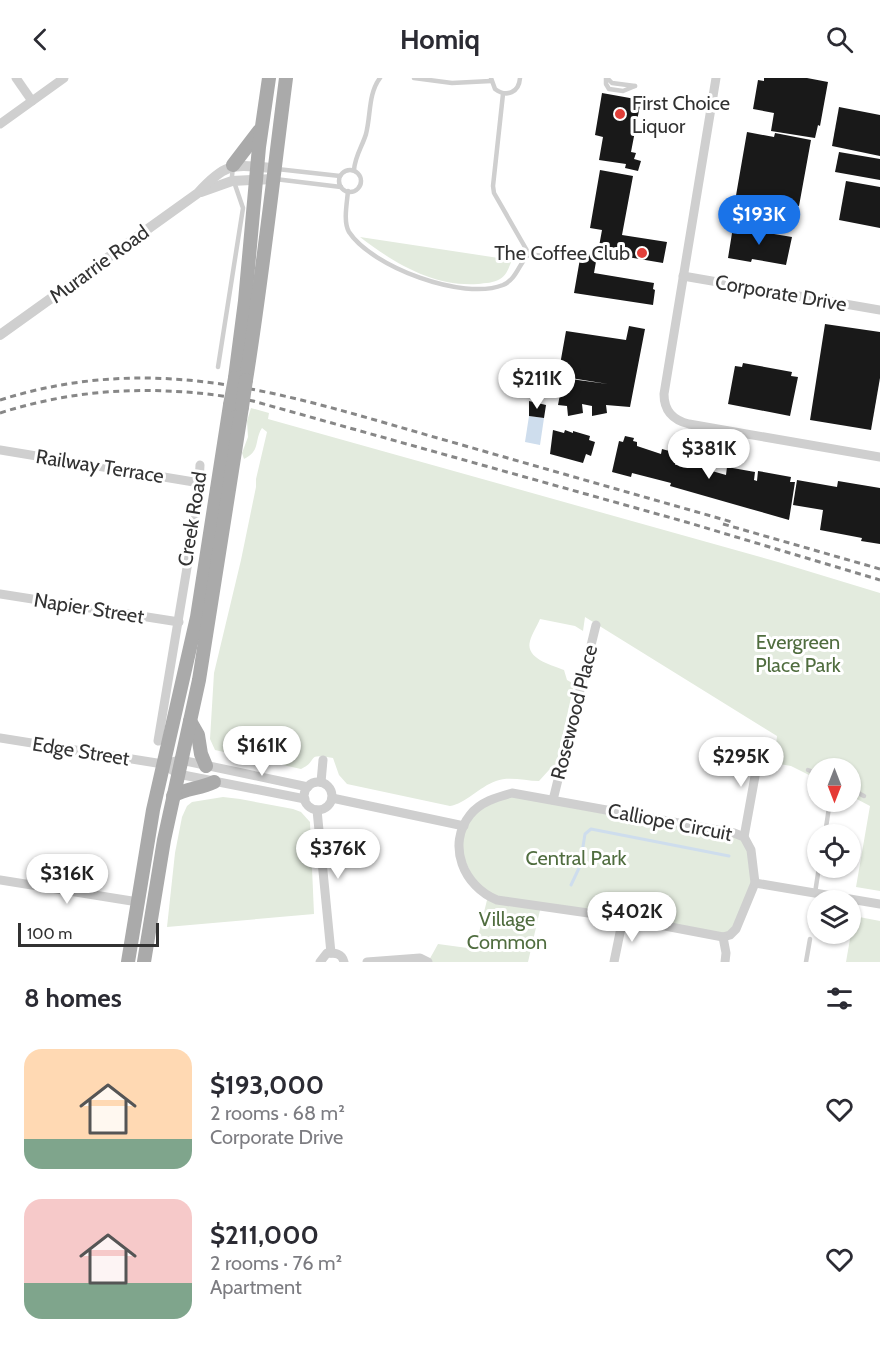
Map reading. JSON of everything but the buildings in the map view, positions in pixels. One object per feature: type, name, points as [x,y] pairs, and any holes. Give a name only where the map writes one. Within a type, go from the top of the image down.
[{"type":"main road","name":"Creek Road","points":[[240,379],[243,319],[257,173],[269,78]]},
{"type":"main road","name":"Creek Road","points":[[144,962],[164,840],[199,680],[240,379],[262,279],[286,78]]},
{"type":"main road","points":[[233,165],[262,127]]},
{"type":"main road","name":"Creek Road","points":[[128,962],[153,810],[197,617],[236,406]]},
{"type":"main road","points":[[190,721],[198,735],[200,750],[206,766]]},
{"type":"main road","points":[[173,796],[184,790],[204,787],[214,782]]},
{"type":"street","points":[[16,78],[32,101]]},
{"type":"street","points":[[0,124],[64,78]]},
{"type":"street","points":[[716,78],[664,394],[666,407],[672,417],[688,424],[880,457]]},
{"type":"street","name":"Murarrie Road","points":[[0,335],[198,193],[210,179],[233,165],[257,173],[273,174]]},
{"type":"street","name":"Murarrie Road","points":[[198,193],[257,173]]},
{"type":"street","name":"Corporate Drive","points":[[683,276],[880,310]]},
{"type":"street","name":"Railway Terrace","points":[[0,450],[200,483]]},
{"type":"street","name":"Creek Road","points":[[158,741],[179,622],[200,483],[200,465]]},
{"type":"street","name":"Napier Street","points":[[0,594],[179,622]]},
{"type":"street","name":"Rosewood Place","points":[[553,800],[596,625]]},
{"type":"street","name":"Edge Street","points":[[0,738],[163,764]]},
{"type":"street","points":[[744,837],[761,743]]},
{"type":"street","points":[[321,782],[323,760]]},
{"type":"street","points":[[163,764],[179,767],[214,782],[305,799]]},
{"type":"street","points":[[179,767],[206,766],[308,787]]},
{"type":"street","points":[[321,782],[328,786],[332,798],[329,806],[317,810],[309,807],[305,799],[308,787],[321,782]]},
{"type":"street","name":"Calliope Circuit","points":[[464,826],[471,813],[496,797],[512,793],[734,833],[744,837],[751,850],[755,883],[736,929],[730,935],[723,937]]},
{"type":"street","points":[[332,798],[464,826],[459,847],[462,865],[470,880],[488,896],[497,900],[623,918],[723,937],[725,962]]},
{"type":"street","points":[[317,810],[331,953]]},
{"type":"street","points":[[0,880],[138,902]]},
{"type":"street","points":[[755,883],[807,892]]},
{"type":"street","points":[[861,900],[880,903]]},
{"type":"street","points":[[614,962],[623,918]]},
{"type":"street","points":[[320,962],[324,956],[331,953],[339,954],[344,962]]},
{"type":"street","points":[[367,962],[420,958],[428,962]]},
{"type":"lane","points":[[354,170],[354,159],[365,136],[375,87],[380,78]]},
{"type":"lane","points":[[414,78],[452,83],[491,80],[495,89],[503,94],[513,92],[520,78]]},
{"type":"lane","points":[[606,78],[609,89],[623,91],[635,86]]},
{"type":"lane","points":[[503,94],[494,193],[529,254]]},
{"type":"lane","points":[[218,367],[243,208],[232,173],[233,165]]},
{"type":"lane","points":[[273,174],[299,181],[341,187],[348,191],[358,188],[362,182],[360,174],[354,170],[344,171],[340,176],[341,187]]},
{"type":"lane","points":[[273,174],[340,176]]},
{"type":"lane","points":[[348,191],[346,215],[348,230],[383,260],[420,278],[442,285],[465,288],[504,285],[517,273],[529,254]]},
{"type":"lane","points":[[529,254],[564,259]]},
{"type":"lane","points":[[806,962],[809,944]]},
{"type":"green space","points":[[360,237],[512,260],[508,271],[495,281],[478,284],[445,282],[400,264]]},
{"type":"green space","name":"Evergreen Place Park","points":[[251,408],[269,413],[268,419],[778,562],[880,593],[880,891],[856,887],[858,878],[861,878],[861,858],[870,806],[861,801],[861,758],[807,758],[807,774],[791,766],[774,763],[777,736],[585,617],[583,631],[575,626],[540,619],[530,641],[535,657],[564,670],[567,680],[574,684],[555,770],[549,770],[539,781],[501,780],[490,784],[456,805],[450,806],[347,784],[339,775],[333,758],[315,757],[301,769],[215,750],[210,739],[214,673],[241,560],[267,432],[262,428],[255,449],[244,459],[242,453],[248,437],[247,421]]},
{"type":"green space","name":"Central Park","points":[[512,793],[744,837],[755,883],[730,935],[541,906],[528,962],[428,962],[438,944],[475,949],[488,896],[478,889],[459,847],[471,813]]},
{"type":"green space","points":[[223,797],[293,809],[301,812],[310,822],[314,914],[167,927],[175,853],[182,817],[187,806],[192,802]]},
{"type":"green space","points":[[861,917],[880,921],[880,962],[846,962],[849,944],[861,944]]},
{"type":"water","points":[[529,416],[544,418],[540,445],[525,442]]},
{"type":"waterway","points":[[581,859],[585,834],[591,829],[729,856]]},
{"type":"waterway","points":[[571,885],[580,866]]},
{"type":"railway","points":[[0,400],[59,385],[117,379],[172,379],[227,385],[281,395],[335,409],[732,522]]},
{"type":"railway","points":[[0,413],[63,397],[126,391],[189,392],[253,401],[686,522],[880,580]]},
{"type":"railway","points":[[723,524],[880,569]]},
{"type":"place","name":"First Choice Liquor","points":[[620,114]]},
{"type":"place","name":"The Coffee Club","points":[[642,253]]},
{"type":"park label","name":"Village Common","points":[[507,930]]}]
